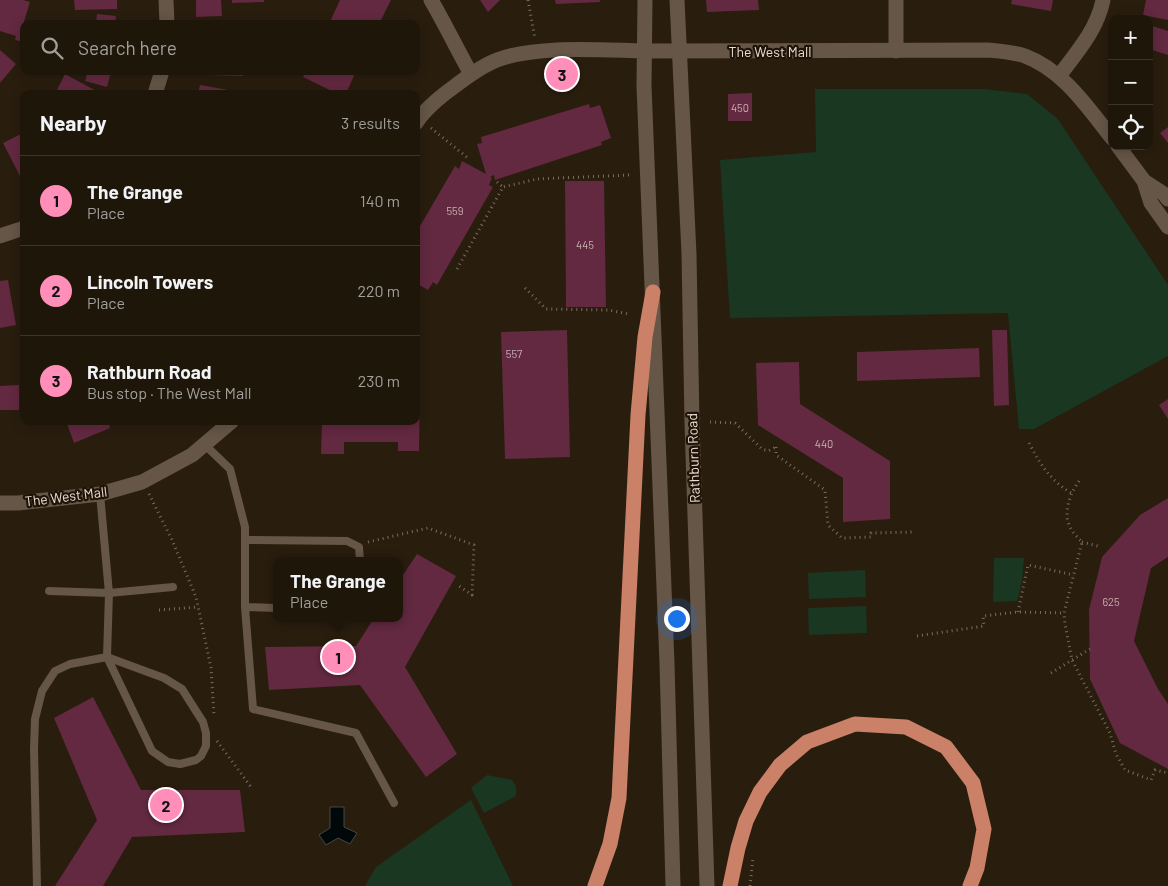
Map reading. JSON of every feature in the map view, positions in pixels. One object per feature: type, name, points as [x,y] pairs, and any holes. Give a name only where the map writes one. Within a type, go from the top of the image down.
[{"type":"highway","points":[[595,886],[610,844],[619,798],[638,415],[645,337],[652,292]]},
{"type":"highway","points":[[730,886],[745,823],[760,792],[780,765],[807,742],[855,724],[906,727],[946,747],[973,783],[984,829],[977,868],[970,886]]},
{"type":"main road","points":[[166,0],[167,20]]},
{"type":"main road","points":[[431,0],[471,74]]},
{"type":"main road","points":[[645,0],[644,50],[673,886]]},
{"type":"main road","name":"Rathburn Road","points":[[677,0],[689,254],[692,433],[707,886]]},
{"type":"main road","points":[[896,0],[896,51]]},
{"type":"main road","points":[[1059,76],[1092,30],[1099,16],[1103,0]]},
{"type":"main road","name":"The West Mall","points":[[420,119],[446,93],[471,74],[495,61],[516,54],[538,50],[987,50],[1025,56],[1041,63],[1059,76],[1088,107],[1108,133]]},
{"type":"main road","points":[[156,90],[161,75]]},
{"type":"main road","points":[[1121,150],[1144,181],[1151,203],[1168,227]]},
{"type":"main road","points":[[1144,181],[1164,194],[1168,199]]},
{"type":"main road","points":[[0,236],[20,229]]},
{"type":"main road","name":"The West Mall","points":[[0,503],[18,503],[100,494],[142,482],[175,465],[205,445],[228,425]]},
{"type":"lane","points":[[205,445],[230,469],[245,527],[245,606],[253,709],[356,733],[394,803]]},
{"type":"lane","points":[[38,886],[34,749],[35,719],[42,692],[49,678],[60,668],[70,664],[107,657],[164,678],[182,689],[203,722],[206,733],[206,746],[199,758],[187,763],[174,763],[162,759],[152,751],[107,657],[109,593],[100,494]]},
{"type":"lane","points":[[245,540],[347,541],[360,547],[360,557]]},
{"type":"lane","points":[[49,591],[109,593],[173,587]]},
{"type":"lane","points":[[245,606],[273,608]]},
{"type":"path","points":[[528,0],[538,50]]},
{"type":"path","points":[[420,122],[469,159]]},
{"type":"path","points":[[457,269],[503,187],[537,180],[629,176]]},
{"type":"path","points":[[497,182],[503,187]]},
{"type":"path","points":[[525,288],[546,309],[608,310],[629,314]]},
{"type":"path","points":[[710,422],[735,423],[762,449],[768,451],[776,446],[776,456],[825,490],[828,525],[842,538],[871,537],[871,533],[915,532]]},
{"type":"path","points":[[1029,443],[1047,475],[1071,493]]},
{"type":"path","points":[[1079,481],[1071,493],[1067,510],[1071,528],[1082,542],[1101,547]]},
{"type":"path","points":[[142,482],[172,540],[196,597],[211,668],[214,721]]},
{"type":"path","points":[[360,547],[367,543],[428,528],[474,545],[472,595],[459,586]]},
{"type":"path","points":[[1082,542],[1064,614],[1072,660],[1110,733],[1116,754],[1125,770],[1151,780],[1155,770],[1168,773]]},
{"type":"path","points":[[1018,612],[1028,565],[1074,575]]},
{"type":"path","points":[[159,610],[198,607]]},
{"type":"path","points":[[917,636],[984,626],[983,616],[1018,612],[1064,614]]},
{"type":"path","points":[[1051,673],[1090,649]]},
{"type":"path","points":[[215,738],[251,787]]},
{"type":"green space","points":[[815,89],[984,89],[1027,94],[1057,118],[1168,285],[1168,356],[1034,429],[1019,429],[1008,313],[730,318],[720,160],[816,152]]},
{"type":"green space","points":[[994,558],[1024,558],[1022,581],[1017,601],[993,602]]},
{"type":"green space","points":[[865,570],[866,597],[809,599],[808,573]]},
{"type":"green space","points":[[866,606],[867,633],[809,635],[808,608]]},
{"type":"green space","points":[[487,775],[512,780],[516,786],[516,796],[484,813],[471,788]]},
{"type":"green space","points":[[471,800],[513,886],[365,886],[376,867]]},
{"type":"shaded area","points":[[330,807],[344,807],[344,827],[357,833],[350,844],[338,838],[326,845],[319,835],[330,828]]},
{"type":"building","points":[[0,0],[23,0],[30,2],[25,20],[20,20],[20,41],[15,40],[16,36],[0,31]]},
{"type":"building","points":[[74,0],[117,0],[117,9],[75,10]]},
{"type":"building","points":[[196,0],[221,0],[222,16],[196,17]]},
{"type":"building","points":[[232,0],[264,0],[264,2],[232,3]]},
{"type":"building","points":[[340,0],[391,0],[381,20],[331,20]]},
{"type":"building","points":[[480,0],[500,0],[488,12]]},
{"type":"building","points":[[555,0],[600,0],[600,2],[556,4]]},
{"type":"building","points":[[706,0],[758,0],[759,10],[707,12]]},
{"type":"building","points":[[1012,0],[1053,0],[1051,11],[1011,4]]},
{"type":"building","points":[[1146,0],[1168,0],[1168,20],[1153,17],[1153,15],[1143,15]]},
{"type":"building","points":[[97,14],[116,16],[116,20],[96,20]]},
{"type":"building","points":[[1153,26],[1168,31],[1168,55],[1153,50]]},
{"type":"building","points":[[0,50],[16,64],[0,83]]},
{"type":"building","points":[[64,75],[67,75],[95,90],[57,90]]},
{"type":"building","points":[[87,75],[110,75],[107,87],[85,81]]},
{"type":"building","points":[[207,75],[243,75],[243,76]]},
{"type":"building","points":[[304,75],[354,75],[348,90],[330,90],[303,77]]},
{"type":"building","points":[[200,85],[228,90],[199,90]]},
{"type":"building","points":[[752,93],[752,121],[728,121],[728,94]]},
{"type":"building","points":[[589,104],[590,108],[600,105],[611,138],[601,142],[602,145],[495,180],[494,175],[490,177],[492,178],[489,185],[493,187],[437,285],[433,282],[428,290],[420,285],[420,226],[455,166],[459,169],[462,161],[486,174],[477,144],[482,143],[481,137]]},
{"type":"building","points":[[1168,127],[1168,143],[1160,133]]},
{"type":"building","points":[[20,134],[20,176],[3,143]]},
{"type":"building","points":[[565,181],[604,181],[606,307],[566,307]]},
{"type":"building","points":[[8,280],[16,325],[0,328],[0,281]]},
{"type":"building","points":[[567,330],[570,457],[505,459],[501,332]]},
{"type":"building","points":[[992,330],[1007,330],[1009,405],[994,406]]},
{"type":"building","points":[[979,348],[980,377],[857,381],[857,352]]},
{"type":"building","points":[[799,362],[800,404],[890,461],[890,519],[843,522],[843,478],[758,425],[756,363]]},
{"type":"building","points":[[19,385],[19,410],[0,410],[0,386]]},
{"type":"building","points":[[1168,399],[1168,419],[1159,405]]},
{"type":"building","points":[[67,425],[109,425],[110,428],[74,443]]},
{"type":"building","points":[[322,425],[419,425],[419,451],[398,451],[398,442],[344,442],[344,454],[321,454]]},
{"type":"building","points":[[1168,498],[1168,557],[1151,568],[1134,641],[1158,689],[1168,704],[1168,769],[1120,743],[1090,679],[1089,610],[1102,557],[1140,515]]},
{"type":"building","points":[[417,554],[456,576],[405,667],[457,754],[426,777],[360,685],[269,690],[265,647],[356,646],[371,622],[403,622],[403,575]]},
{"type":"building","points":[[93,697],[141,790],[240,790],[245,832],[132,837],[103,886],[55,886],[97,820],[54,718]]},
{"type":"place","name":"Rathburn Road","points":[[562,74]]},
{"type":"place","name":"The Grange","points":[[338,657]]},
{"type":"place","name":"Lincoln Towers","points":[[166,805]]}]
